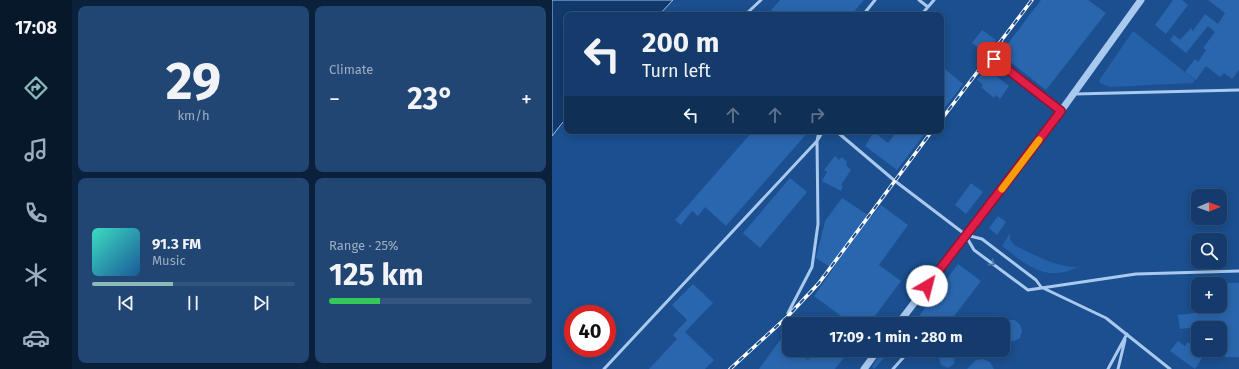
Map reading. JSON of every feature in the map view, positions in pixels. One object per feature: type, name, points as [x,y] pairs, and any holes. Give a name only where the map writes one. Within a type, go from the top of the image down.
[{"type":"street","points":[[903,317],[1061,111],[1142,0]]},
{"type":"street","points":[[864,369],[873,357]]},
{"type":"lane","points":[[748,12],[761,0]]},
{"type":"lane","points":[[865,12],[875,0]]},
{"type":"lane","points":[[919,0],[928,7]]},
{"type":"lane","points":[[924,12],[934,0]]},
{"type":"lane","points":[[994,59],[1061,111]]},
{"type":"lane","points":[[1073,94],[1239,90]]},
{"type":"lane","points":[[788,313],[812,267],[818,224],[817,141],[818,134]]},
{"type":"lane","points":[[604,369],[817,141],[821,134]]},
{"type":"lane","points":[[839,134],[894,181],[966,235],[982,239],[1036,280],[1041,288],[1106,318],[1170,369]]},
{"type":"lane","points":[[966,235],[974,250],[1028,290],[1136,274],[1239,271]]},
{"type":"lane","points":[[1108,369],[1127,334]]},
{"type":"lane","points":[[1118,369],[1127,334]]},
{"type":"lane","points":[[893,369],[904,357]]},
{"type":"shaded area","points":[[552,0],[673,0],[662,12],[564,12],[564,121],[552,136]]},
{"type":"shaded area","points":[[1133,31],[1195,80],[1193,83],[1110,87],[1100,83],[1100,79]]},
{"type":"shaded area","points":[[1010,233],[1010,239],[1014,245],[1053,263],[1078,267],[1056,273],[1037,270],[1020,260],[1002,246]]},
{"type":"building","points":[[780,0],[864,0],[854,12],[773,12],[771,10]]},
{"type":"building","points":[[1041,0],[1088,0],[1106,13],[1046,90],[1000,54]]},
{"type":"building","points":[[1173,0],[1182,0],[1188,5],[1166,34],[1155,25]]},
{"type":"building","points":[[1208,0],[1239,0],[1239,70],[1232,79],[1224,73],[1220,77],[1206,66],[1196,80],[1185,72],[1195,59],[1198,62],[1206,50],[1203,48],[1215,32],[1208,26],[1186,53],[1170,40],[1174,35],[1180,40],[1191,28],[1193,31],[1205,14],[1218,24],[1225,13]]},
{"type":"building","points":[[982,30],[996,40],[986,54],[972,43]]},
{"type":"building","points":[[986,68],[1009,86],[1000,99],[996,95],[994,98],[981,87],[983,85],[977,80]]},
{"type":"building","points":[[945,69],[963,84],[944,109]]},
{"type":"building","points":[[750,134],[806,134],[726,226],[705,207],[698,216],[692,211],[681,225],[675,220]]},
{"type":"building","points":[[873,134],[877,134],[888,143],[895,134],[925,134],[897,170],[865,146]]},
{"type":"building","points":[[835,156],[839,160],[842,157],[847,162],[846,165],[851,170],[841,185],[843,186],[841,191],[822,181],[827,172],[824,170]]},
{"type":"building","points":[[790,178],[807,192],[760,248],[743,233]]},
{"type":"building","points":[[971,183],[983,192],[966,214],[955,205]]},
{"type":"building","points":[[842,198],[871,217],[881,205],[908,225],[879,265],[901,281],[874,317],[840,317],[841,316],[814,296],[833,269],[816,258],[825,221]]},
{"type":"building","points":[[998,216],[1006,222],[997,235],[989,228]]},
{"type":"building","points":[[958,264],[981,281],[953,317],[918,317]]},
{"type":"building","points":[[1227,283],[1239,283],[1239,357],[1227,357],[1227,321],[1191,321],[1191,328],[1180,329],[1178,315],[1195,313],[1227,313]]},
{"type":"building","points":[[693,284],[713,303],[685,332],[714,360],[705,369],[649,369],[677,339],[673,335],[687,320],[672,305]]},
{"type":"building","points":[[1010,320],[1015,320],[1020,325],[1022,331],[1020,338],[1010,341]]},
{"type":"building","points":[[780,340],[782,342],[782,357],[804,357],[808,360],[810,357],[844,357],[835,369],[759,369]]},
{"type":"building","points":[[1178,341],[1185,346],[1188,342],[1191,344],[1191,357],[1202,358],[1195,369],[1170,351]]},
{"type":"building","points":[[878,357],[885,357],[874,369],[872,367]]},
{"type":"building","points":[[955,357],[954,364],[948,368],[941,365],[939,358]]},
{"type":"building","points":[[983,359],[990,362],[994,369],[967,369],[976,360]]},
{"type":"railway","points":[[944,116],[1032,0]]},
{"type":"railway","points":[[730,369],[787,317],[819,283],[930,134]]},
{"type":"slow traffic","points":[[1002,189],[1039,140]]},
{"type":"route","points":[[927,286],[1061,111],[994,59]]}]
